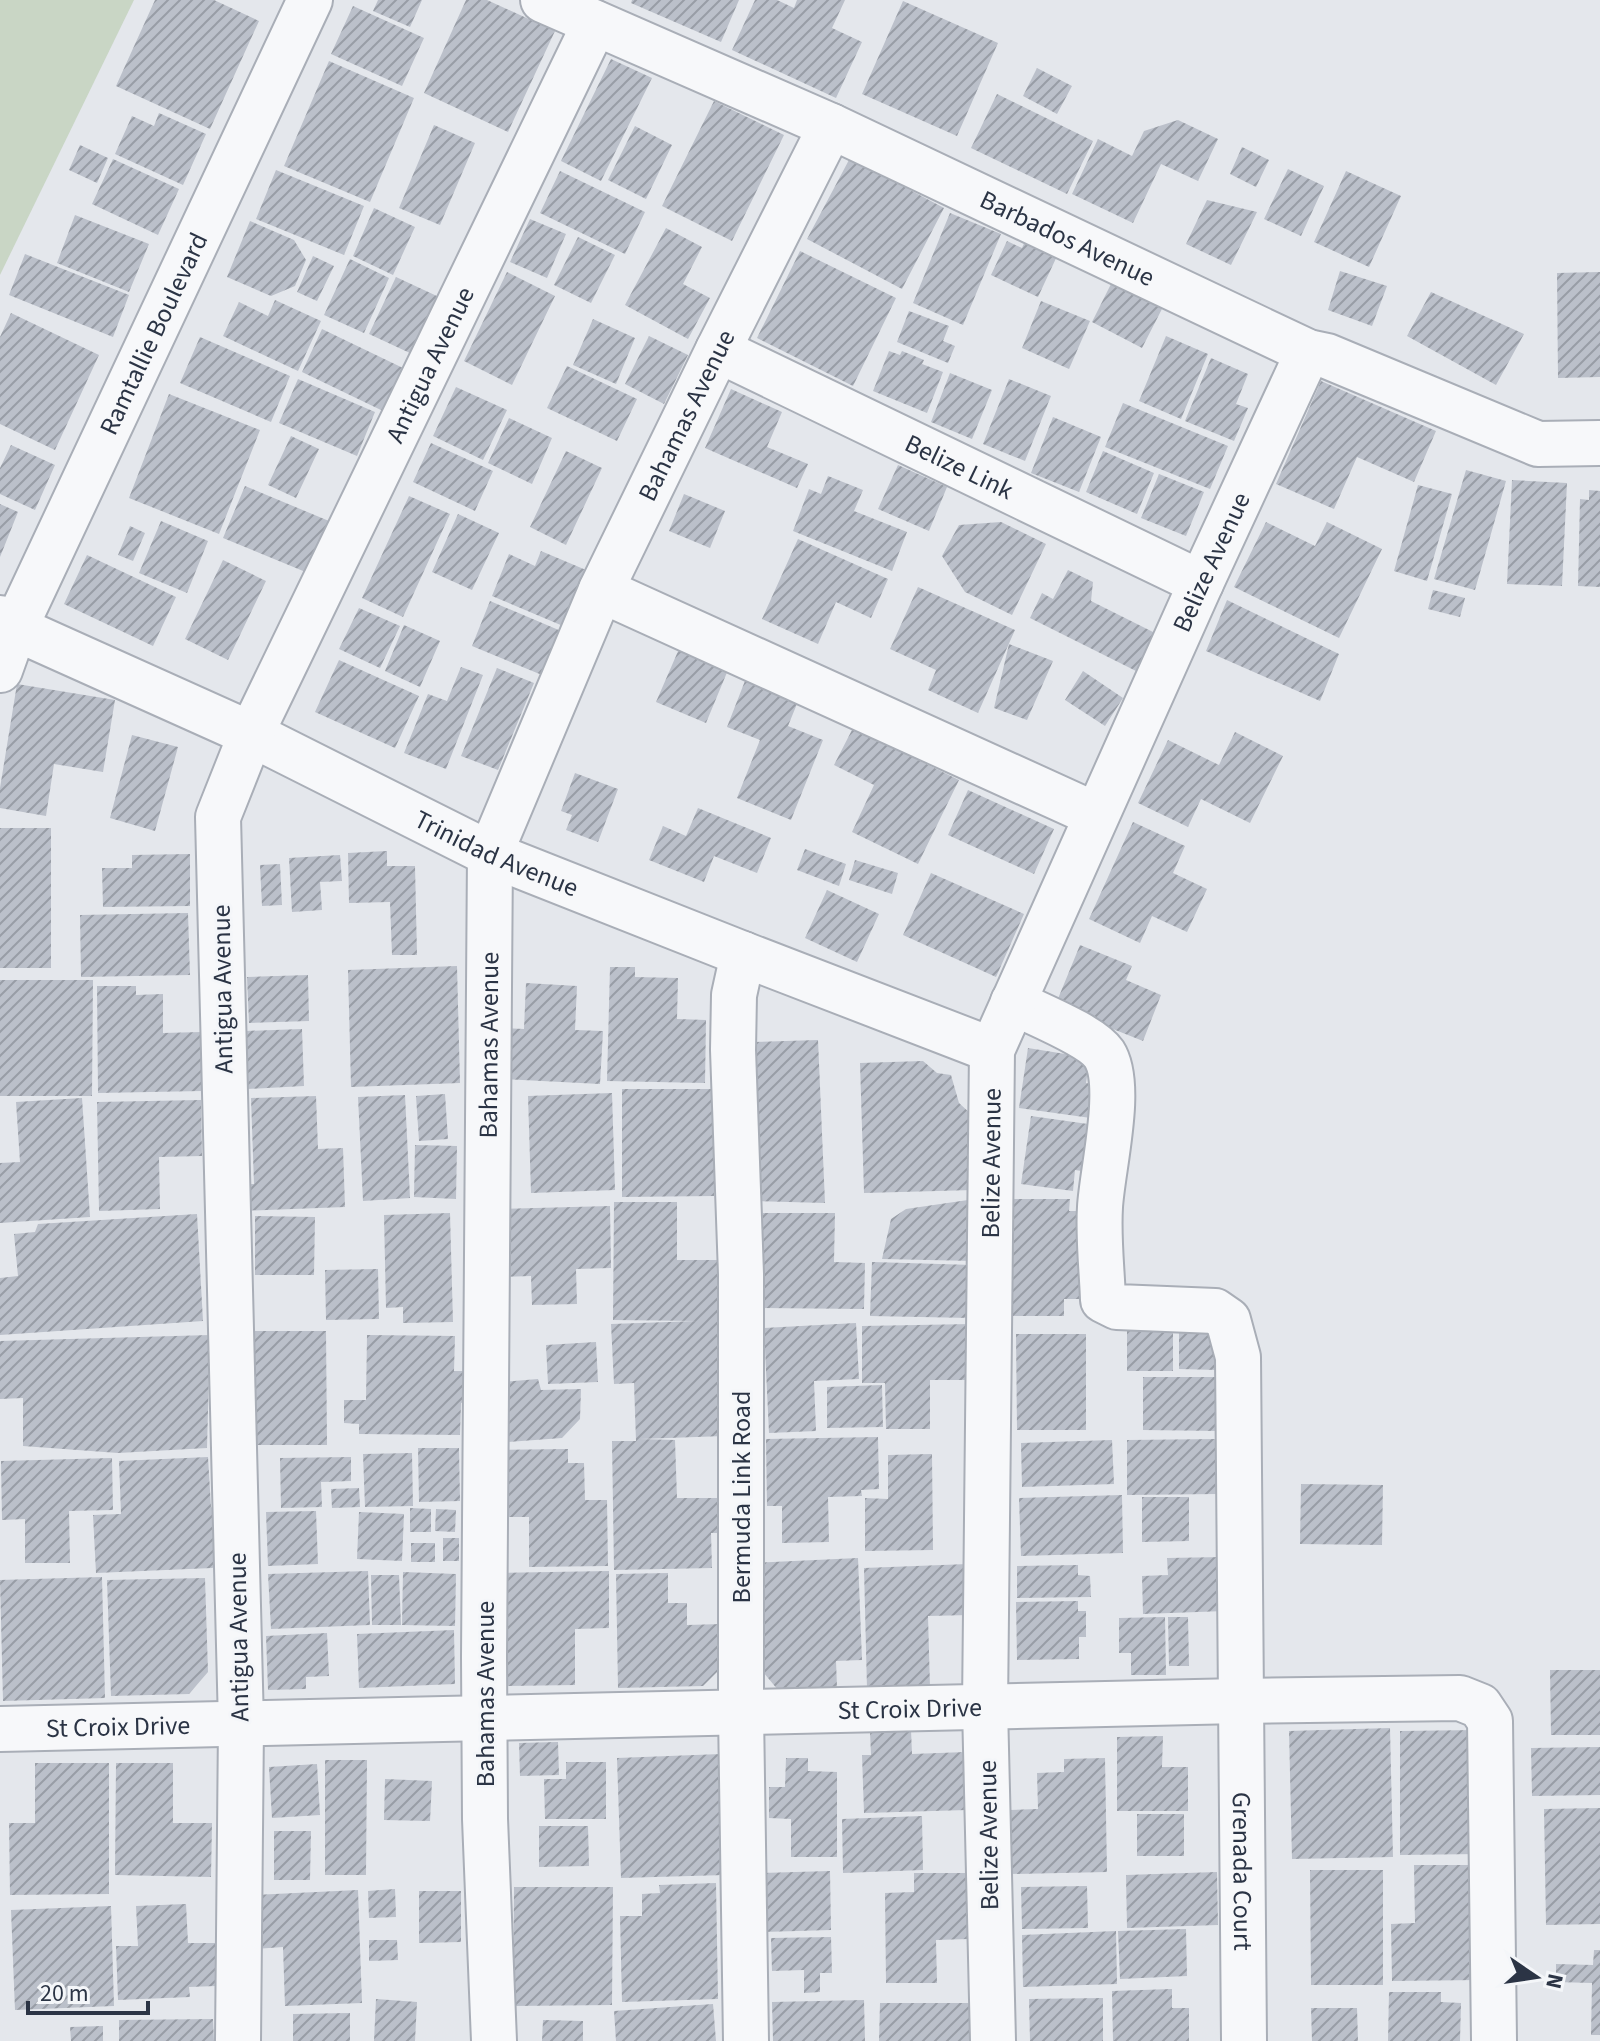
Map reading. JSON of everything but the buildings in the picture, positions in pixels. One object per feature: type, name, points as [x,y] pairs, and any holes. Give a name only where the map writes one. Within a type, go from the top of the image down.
[{"type":"street","name":"Ramtallie Boulevard","points":[[0,670],[8,623],[310,0]]},
{"type":"street","name":"Barbados Avenue","points":[[543,0],[831,126],[1308,352],[1327,356],[1538,444],[1600,443]]},
{"type":"street","name":"Antigua Avenue","points":[[238,2041],[241,1724],[218,817],[251,734],[595,23]]},
{"type":"street","name":"Bahamas Avenue","points":[[494,2041],[485,1819],[490,854],[601,590],[831,126]]},
{"type":"street","name":"Belize Link","points":[[718,350],[1201,583]]},
{"type":"street","name":"Belize Avenue","points":[[993,2041],[985,1707],[992,1050],[1308,352]]},
{"type":"street","points":[[601,590],[1096,815]]},
{"type":"street","name":"Trinidad Avenue","points":[[8,623],[251,734],[490,854],[992,1050]]},
{"type":"street","name":"Bermuda Link Road","points":[[743,954],[734,995],[733,1050],[741,1274],[741,1713],[746,2041]]},
{"type":"street","name":"Grenada Court","points":[[1013,1002],[1089,1040],[1104,1054],[1111,1073],[1110,1120],[1100,1209],[1103,1300],[1117,1307],[1215,1311],[1228,1320],[1238,1357],[1244,2041]]},
{"type":"street","name":"St Croix Drive","points":[[0,1729],[1460,1698],[1480,1706],[1490,1721],[1494,2041]]},
{"type":"green space","points":[[0,0],[134,0],[0,275]]}]
